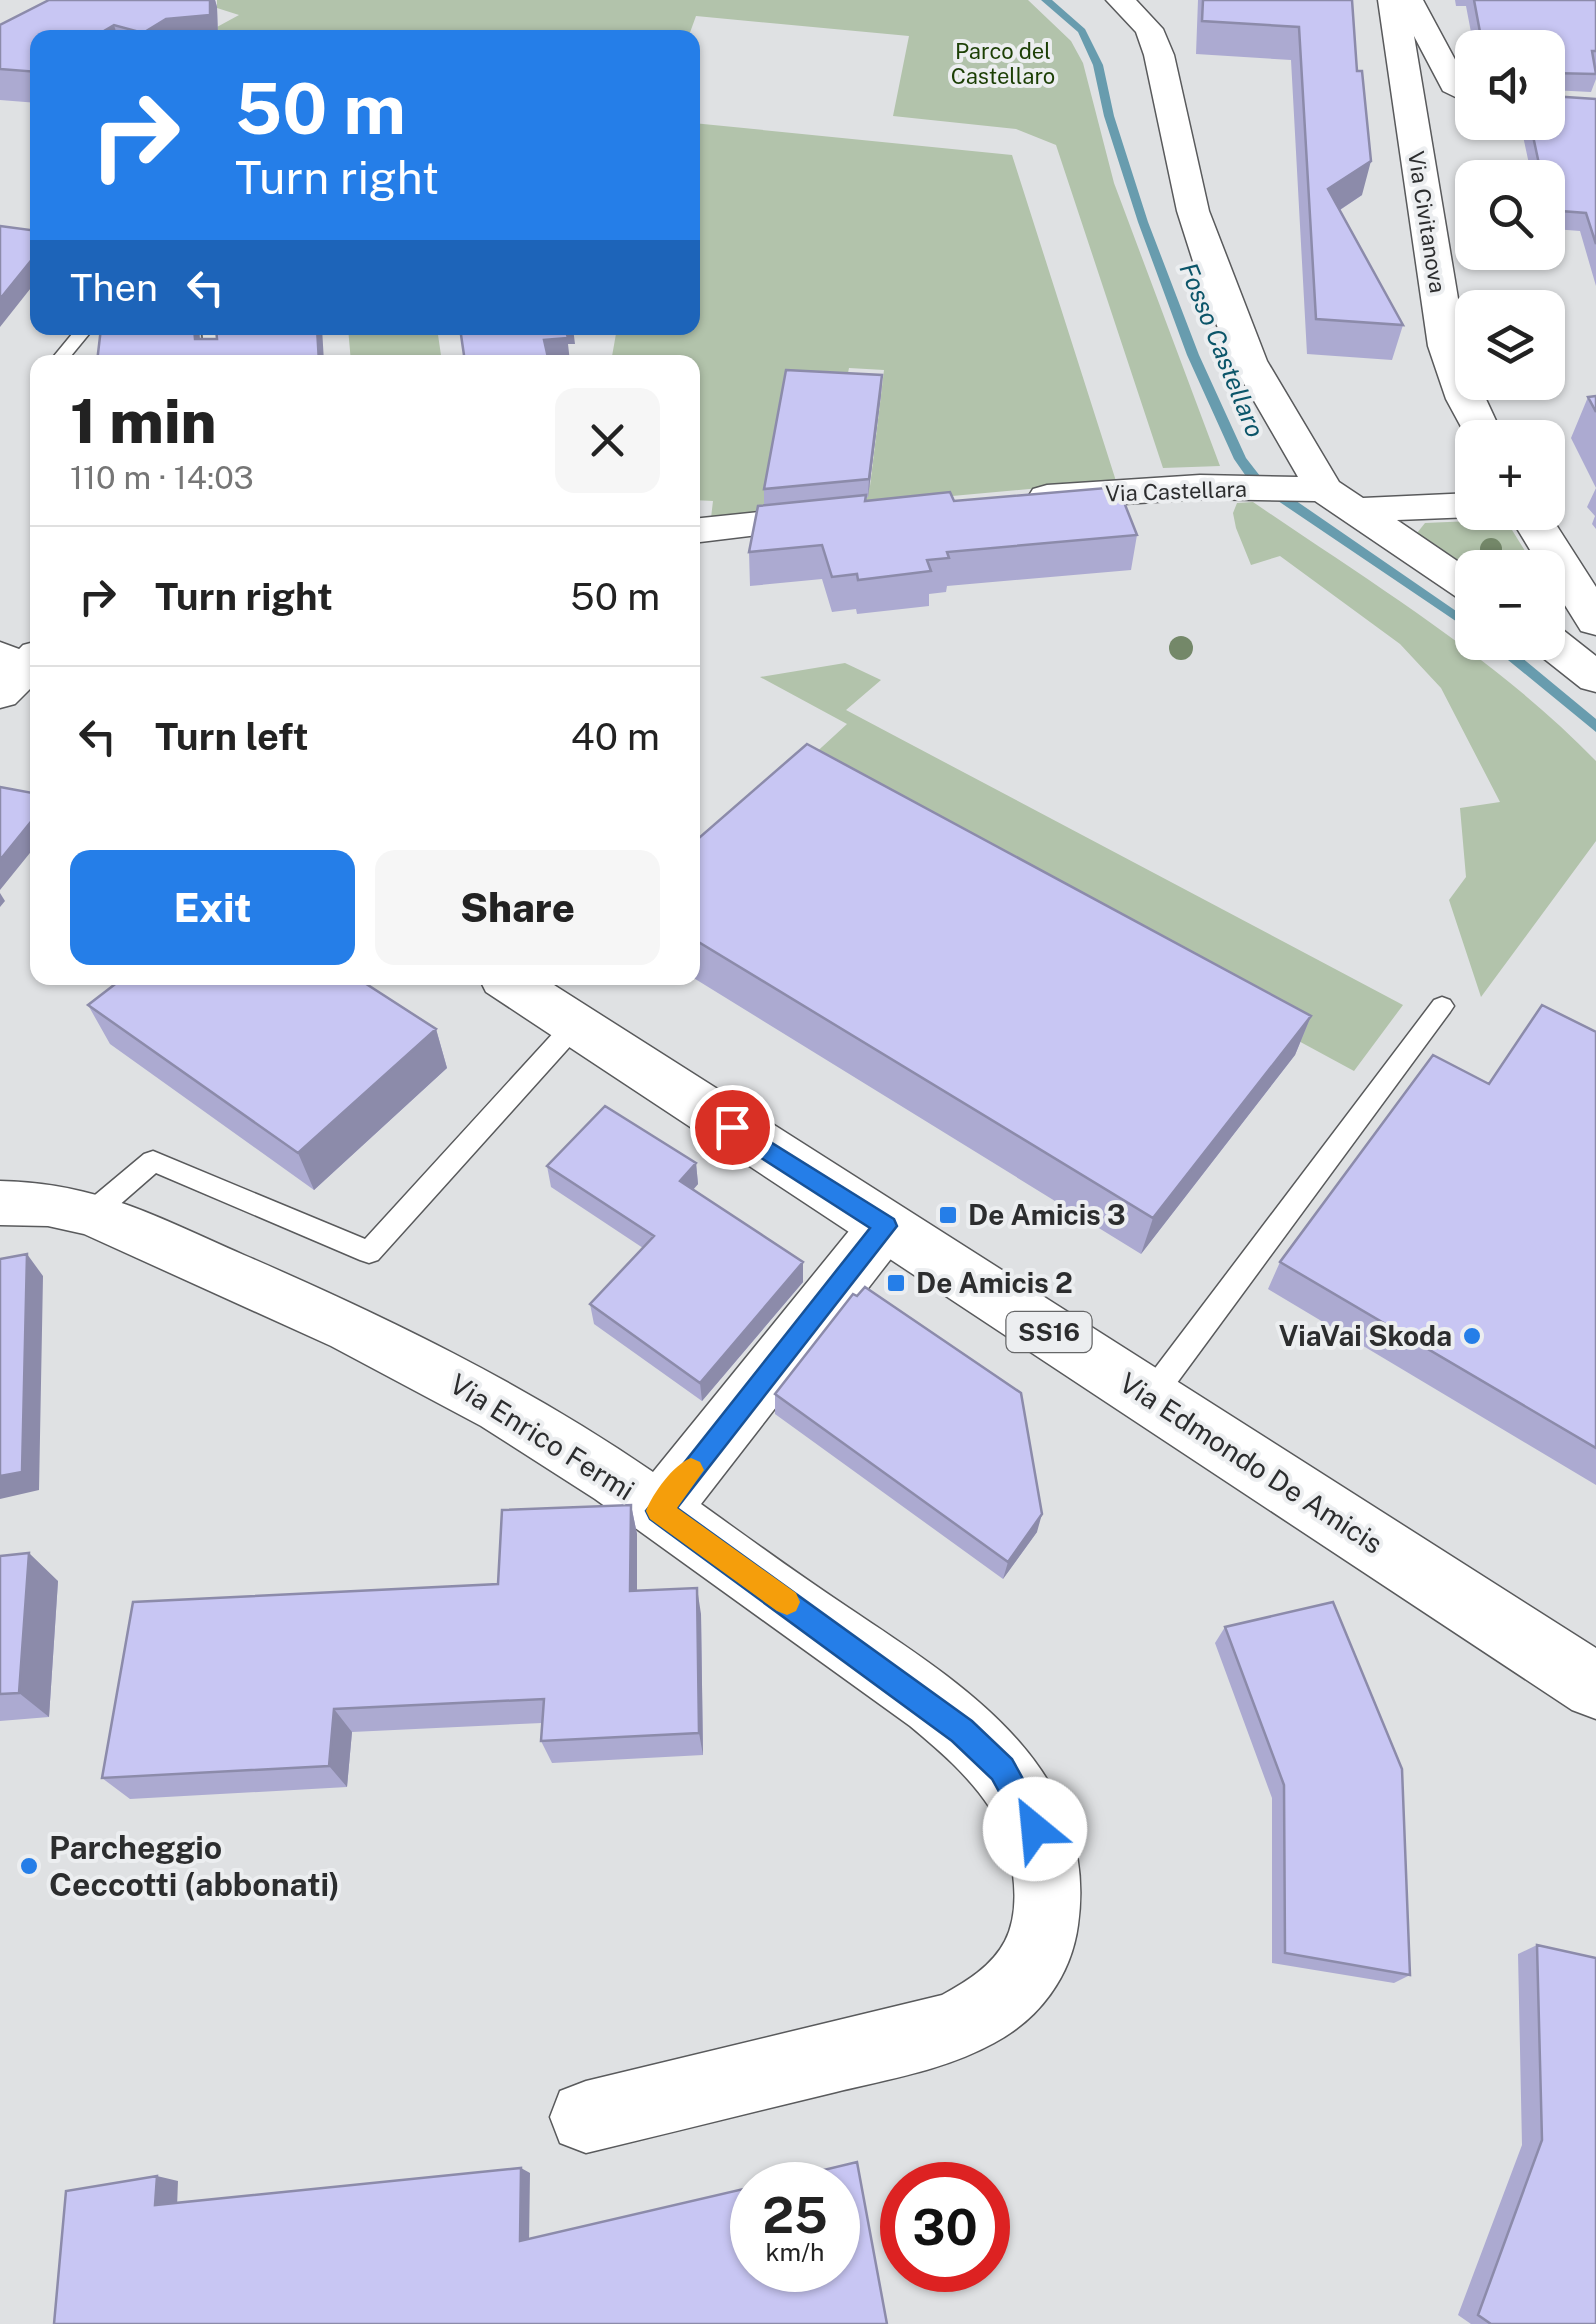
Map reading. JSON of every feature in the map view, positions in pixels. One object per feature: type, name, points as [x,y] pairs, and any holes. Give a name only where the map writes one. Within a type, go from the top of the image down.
[{"type":"street","points":[[1120,0],[1149,29],[1159,55],[1194,211],[1216,280],[1249,361],[1329,496],[1455,578]]},
{"type":"street","points":[[1407,16],[1455,85]]},
{"type":"street","name":"Via Civitanova","points":[[1407,16],[1447,346],[1476,420]]},
{"type":"street","name":"Via Castellara","points":[[1002,500],[1229,488],[1455,505]]},
{"type":"street","points":[[700,530],[869,513]]},
{"type":"street","points":[[1535,530],[1596,678]]},
{"type":"street","name":"Via Edmondo De Amicis","points":[[515,985],[1596,1686]]},
{"type":"street","name":"Via Enrico Fermi","points":[[0,1203],[48,1204],[92,1213],[411,1358],[504,1408],[659,1511],[914,1693],[1002,1769],[1027,1808],[1043,1850],[1047,1888],[1037,1955],[1017,1984],[987,2012],[947,2029],[586,2117]]},
{"type":"street","points":[[659,1511],[886,1226]]},
{"type":"lane","points":[[63,355],[80,335]]},
{"type":"lane","points":[[1150,1397],[1442,1006]]},
{"type":"lane","points":[[92,1213],[153,1161],[369,1252],[576,1025]]},
{"type":"green space","name":"Parco del Castellaro","points":[[217,0],[1028,0],[1071,41],[1083,63],[1114,183],[1220,466],[1163,468],[1056,145],[1016,129],[893,116],[909,36],[696,16],[691,30],[217,30],[239,15],[217,8]]},
{"type":"green space","points":[[700,124],[1012,155],[1116,481],[711,518],[713,501],[700,500],[700,355],[612,355],[616,335],[700,335]],"holes":[[[849,368],[884,370],[870,486],[844,392]]]},
{"type":"green space","points":[[349,335],[438,335],[441,355],[350,355]]},
{"type":"green space","points":[[1253,502],[1455,641],[1455,660],[1481,660],[1596,761],[1596,841],[1481,997],[1449,900],[1466,877],[1460,808],[1500,802],[1441,688],[1400,644],[1280,556],[1251,565],[1236,528],[1233,513],[1237,503]]},
{"type":"green space","points":[[1455,522],[1455,530],[1512,530],[1524,550],[1455,550],[1455,558],[1417,533],[1425,523]]},
{"type":"green space","points":[[845,663],[881,680],[846,710],[1403,1005],[1354,1071],[797,770],[847,724],[760,677]]},
{"type":"building","points":[[49,0],[210,0],[210,15],[166,19],[148,30],[114,25],[106,30],[30,30],[30,71],[0,69],[0,25]]},
{"type":"building","points":[[1203,0],[1352,0],[1357,71],[1362,71],[1371,161],[1328,189],[1403,325],[1316,319],[1299,27],[1202,21]]},
{"type":"building","points":[[1474,0],[1596,0],[1596,51],[1592,51],[1596,74],[1565,73],[1565,30],[1480,30]]},
{"type":"building","points":[[1565,97],[1596,99],[1596,244],[1586,213],[1565,211],[1565,160],[1538,160],[1534,140],[1565,140]]},
{"type":"building","points":[[0,226],[30,230],[30,262],[0,299]]},
{"type":"building","points":[[100,335],[195,335],[195,339],[217,339],[217,335],[317,335],[319,355],[98,355]]},
{"type":"building","points":[[461,335],[568,338],[544,340],[547,355],[464,355]]},
{"type":"building","points":[[786,370],[882,375],[869,479],[764,489]]},
{"type":"building","points":[[1596,396],[1596,412],[1588,397]]},
{"type":"building","points":[[1118,487],[1137,535],[947,552],[949,558],[927,560],[931,571],[858,580],[857,574],[832,577],[822,545],[749,552],[758,506],[866,495],[865,501],[950,492],[954,501]]},
{"type":"building","points":[[807,744],[1311,1016],[1153,1218],[700,943],[700,837]]},
{"type":"building","points":[[0,787],[30,793],[30,823],[0,860]]},
{"type":"building","points":[[114,985],[368,985],[436,1029],[298,1153],[88,1005]]},
{"type":"building","points":[[1542,1005],[1596,1032],[1596,1448],[1280,1262],[1433,1055],[1489,1084]]},
{"type":"building","points":[[605,1106],[696,1163],[680,1181],[803,1262],[700,1383],[590,1304],[654,1236],[547,1166]]},
{"type":"building","points":[[27,1254],[22,1472],[0,1476],[0,1259]]},
{"type":"building","points":[[865,1287],[1021,1393],[1042,1514],[1008,1562],[775,1394],[853,1294],[857,1296]]},
{"type":"building","points":[[631,1505],[630,1591],[697,1588],[699,1733],[541,1741],[544,1699],[334,1709],[329,1766],[102,1778],[133,1602],[498,1584],[502,1510]]},
{"type":"building","points":[[29,1553],[19,1693],[0,1694],[0,1556]]},
{"type":"building","points":[[1333,1602],[1402,1769],[1410,1975],[1285,1953],[1284,1785],[1225,1627]]},
{"type":"building","points":[[1537,1945],[1596,1958],[1596,2324],[1491,2324],[1478,2315],[1542,2140]]},
{"type":"building","points":[[521,2168],[520,2241],[730,2192],[730,2292],[860,2292],[860,2178],[887,2324],[54,2324],[66,2191],[157,2176],[155,2205]]},
{"type":"waterway","name":"Fosso Castellaro","points":[[1046,0],[1082,31],[1098,65],[1109,116],[1143,222],[1193,355],[1240,459],[1255,479],[1455,616]]},
{"type":"waterway","name":"Fosso Castellaro","points":[[1518,660],[1596,727]]},
{"type":"slow traffic","points":[[691,1470],[659,1511],[787,1602]]},
{"type":"place","name":"De Amicis 3","points":[[948,1215]]},
{"type":"place","name":"De Amicis 2","points":[[896,1283]]},
{"type":"place","name":"ViaVai Skoda","points":[[1472,1336]]},
{"type":"place","name":"Parcheggio Ceccotti (abbonati)","points":[[29,1866]]},
{"type":"route","points":[[732,1127],[886,1226],[659,1511],[962,1731],[1002,1769],[1027,1808],[1035,1829]]}]
